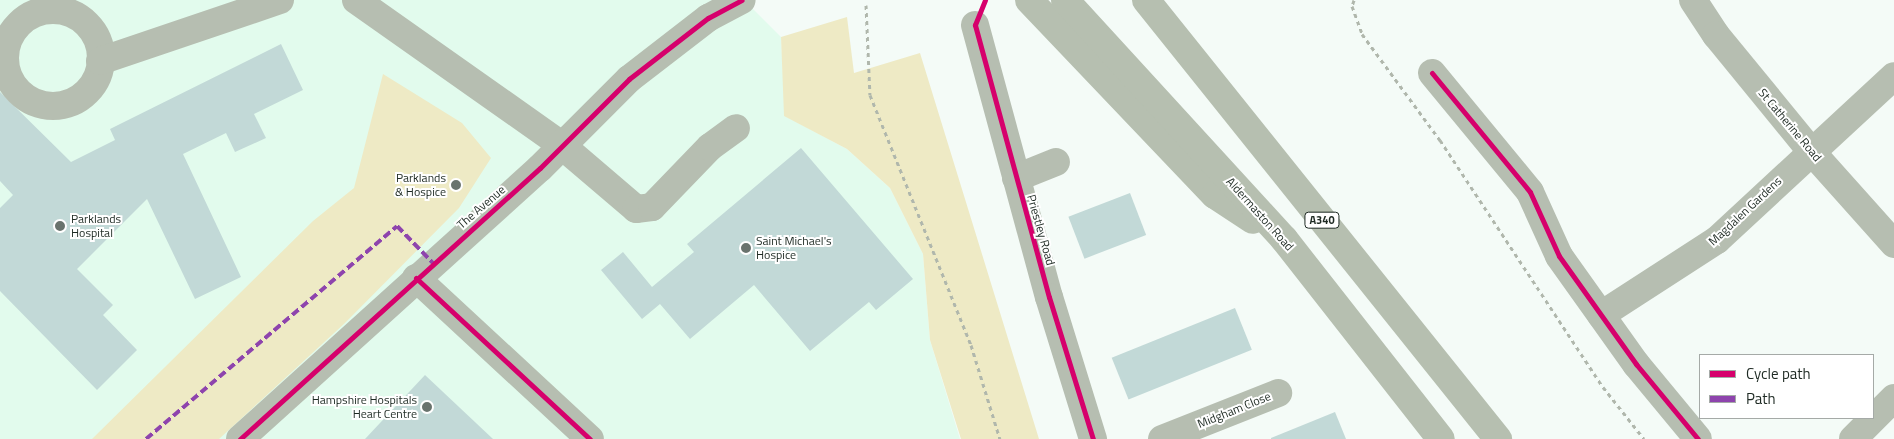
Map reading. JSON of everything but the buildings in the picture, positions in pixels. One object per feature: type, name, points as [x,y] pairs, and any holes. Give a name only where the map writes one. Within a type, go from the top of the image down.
[{"type":"main road","points":[[1029,0],[1215,195],[1284,239]]},
{"type":"main road","name":"Aldermaston Road","points":[[1065,0],[1284,239],[1441,439]]},
{"type":"main road","name":"A340","points":[[1146,0],[1498,439]]},
{"type":"street","points":[[100,61],[280,0]]},
{"type":"street","points":[[356,0],[560,144],[636,209],[652,208],[710,147],[736,128]]},
{"type":"street","name":"The Avenue","points":[[240,439],[540,168],[560,144],[702,9],[742,0]]},
{"type":"street","name":"St Catherine Road","points":[[1693,0],[1716,35],[1810,150],[1894,244]]},
{"type":"street","name":"Priestley Road","points":[[975,25],[1016,178],[1093,439]]},
{"type":"street","points":[[1432,73],[1530,192],[1559,256],[1601,316],[1698,439]]},
{"type":"street","name":"Magdalen Gardens","points":[[1601,316],[1717,240],[1810,150],[1894,76]]},
{"type":"street","points":[[1016,178],[1056,162]]},
{"type":"street","points":[[416,278],[590,439]]},
{"type":"street","name":"Midgham Close","points":[[1162,439],[1278,393]]},
{"type":"street","points":[[1874,418],[1894,398]]},
{"type":"street","points":[[1853,439],[1873,419]]},
{"type":"path","points":[[1354,0],[1352,6],[1362,34],[1440,140],[1603,387],[1644,439]]},
{"type":"path","points":[[866,5],[870,95],[971,345],[1000,439]]},
{"type":"shaded area","points":[[0,0],[744,0],[781,37],[785,116],[847,149],[890,188],[923,254],[930,340],[960,439],[0,439]]},
{"type":"shaded area","points":[[847,17],[854,73],[920,53],[1039,439],[961,439],[930,340],[923,254],[890,188],[847,149],[784,116],[781,37]]},
{"type":"shaded area","points":[[383,74],[462,123],[491,158],[459,208],[345,323],[219,439],[92,439],[313,221],[354,188]]},
{"type":"marked path","points":[[146,439],[397,226],[433,263]]},
{"type":"cycle path","points":[[240,439],[540,168],[629,79],[708,18],[742,0]]},
{"type":"cycle path","points":[[985,0],[975,25],[1049,297],[1093,439]]},
{"type":"cycle path","points":[[1432,73],[1530,192],[1559,256],[1636,364],[1698,439]]},
{"type":"cycle path","points":[[416,278],[590,439]]},
{"type":"place","name":"Parklands & Hospice","points":[[456,185]]},
{"type":"place","name":"Parklands Hospital","points":[[60,226]]},
{"type":"place","name":"Saint Michael's Hospice","points":[[746,248]]},
{"type":"place","name":"Hampshire Hospitals Heart Centre","points":[[427,407]]}]
